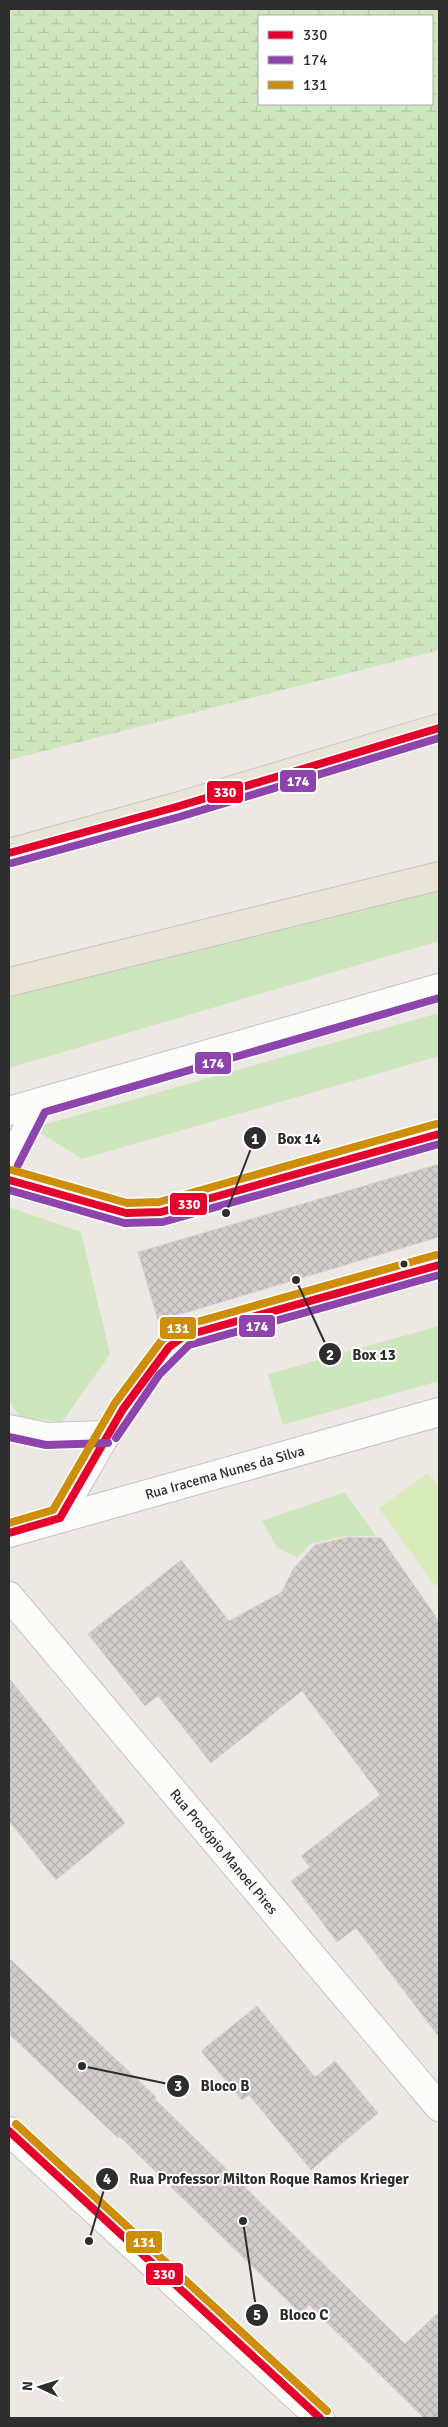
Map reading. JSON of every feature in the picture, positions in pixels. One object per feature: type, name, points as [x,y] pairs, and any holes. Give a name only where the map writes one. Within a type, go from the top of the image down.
[{"type":"main road","points":[[9,853],[176,807],[439,728]]},
{"type":"main road","points":[[9,982],[439,876]]},
{"type":"street","points":[[9,1111],[439,988]]},
{"type":"street","name":"Rua Iracema Nunes da Silva","points":[[9,1533],[439,1412]]},
{"type":"street","name":"Rua Procópio Manoel Pires","points":[[9,1596],[439,2107]]},
{"type":"street","points":[[9,2132],[320,2418]]},
{"type":"lane","points":[[9,1160],[38,1104]]},
{"type":"lane","points":[[9,1180],[126,1213],[161,1212],[439,1134]]},
{"type":"lane","points":[[60,1518],[123,1409],[169,1347],[184,1336],[439,1265]]},
{"type":"lane","points":[[9,1427],[47,1435],[108,1434]]},
{"type":"green space","points":[[9,9],[439,9],[439,650],[9,760]]},
{"type":"green space","points":[[439,881],[439,941],[9,1068],[9,997]]},
{"type":"green space","points":[[439,1013],[439,1056],[82,1159],[32,1128]]},
{"type":"green space","points":[[9,1207],[81,1232],[110,1354],[62,1422],[20,1417],[9,1401]]},
{"type":"green space","points":[[439,1326],[439,1381],[283,1425],[268,1374]]},
{"type":"green space","points":[[428,1473],[439,1488],[439,1583],[435,1586],[379,1508]]},
{"type":"green space","points":[[345,1492],[376,1536],[345,1536],[310,1544],[297,1558],[277,1547],[262,1521]]},
{"type":"building","points":[[439,1164],[439,1237],[158,1321],[138,1252]]},
{"type":"building","points":[[349,1537],[381,1538],[439,1621],[439,2037],[356,1928],[337,1942],[291,1881],[310,1867],[301,1856],[380,1795],[302,1691],[211,1763],[158,1696],[145,1706],[88,1634],[181,1560],[229,1621],[282,1592],[293,1569],[315,1545]]},
{"type":"building","points":[[9,1678],[125,1823],[56,1880],[9,1821]]},
{"type":"building","points":[[9,1958],[156,2097],[155,2099],[405,2344],[439,2312],[439,2418],[424,2418],[309,2305],[301,2314],[119,2136],[118,2138],[9,2034]]},
{"type":"building","points":[[257,2006],[315,2077],[335,2061],[378,2113],[311,2170],[249,2095],[242,2100],[201,2051]]},
{"type":"transit line","name":"330","points":[[9,853],[176,807],[439,728]]},
{"type":"transit line","name":"174","points":[[12,863],[179,817],[439,738]]},
{"type":"transit line","name":"174","points":[[18,1165],[45,1112],[439,998]]},
{"type":"transit line","name":"131","points":[[12,1170],[127,1203],[159,1202],[436,1124]]},
{"type":"transit line","name":"330","points":[[9,1180],[126,1213],[161,1212],[439,1134]]},
{"type":"transit line","name":"174","points":[[9,1190],[124,1223],[163,1222],[439,1144]]},
{"type":"transit line","name":"131","points":[[9,1523],[53,1510],[115,1403],[162,1340],[179,1327],[436,1255]]},
{"type":"transit line","name":"330","points":[[9,1533],[60,1518],[123,1409],[169,1347],[184,1336],[439,1265]]},
{"type":"transit line","name":"174","points":[[116,1438],[159,1375],[189,1345],[439,1275]]},
{"type":"transit line","name":"174","points":[[9,1437],[46,1445],[108,1443]]},
{"type":"transit line","name":"131","points":[[16,2124],[327,2411]]},
{"type":"transit line","name":"330","points":[[9,2131],[320,2418]]},
{"type":"place","name":"Box 14","points":[[226,1213]]},
{"type":"place","name":"Box 13","points":[[296,1280]]},
{"type":"place","name":"Bloco B","points":[[82,2066]]},
{"type":"place","name":"Bloco C","points":[[243,2221]]},
{"type":"place","name":"Rua Professor Milton Roque Ramos Krieger","points":[[89,2241]]}]
